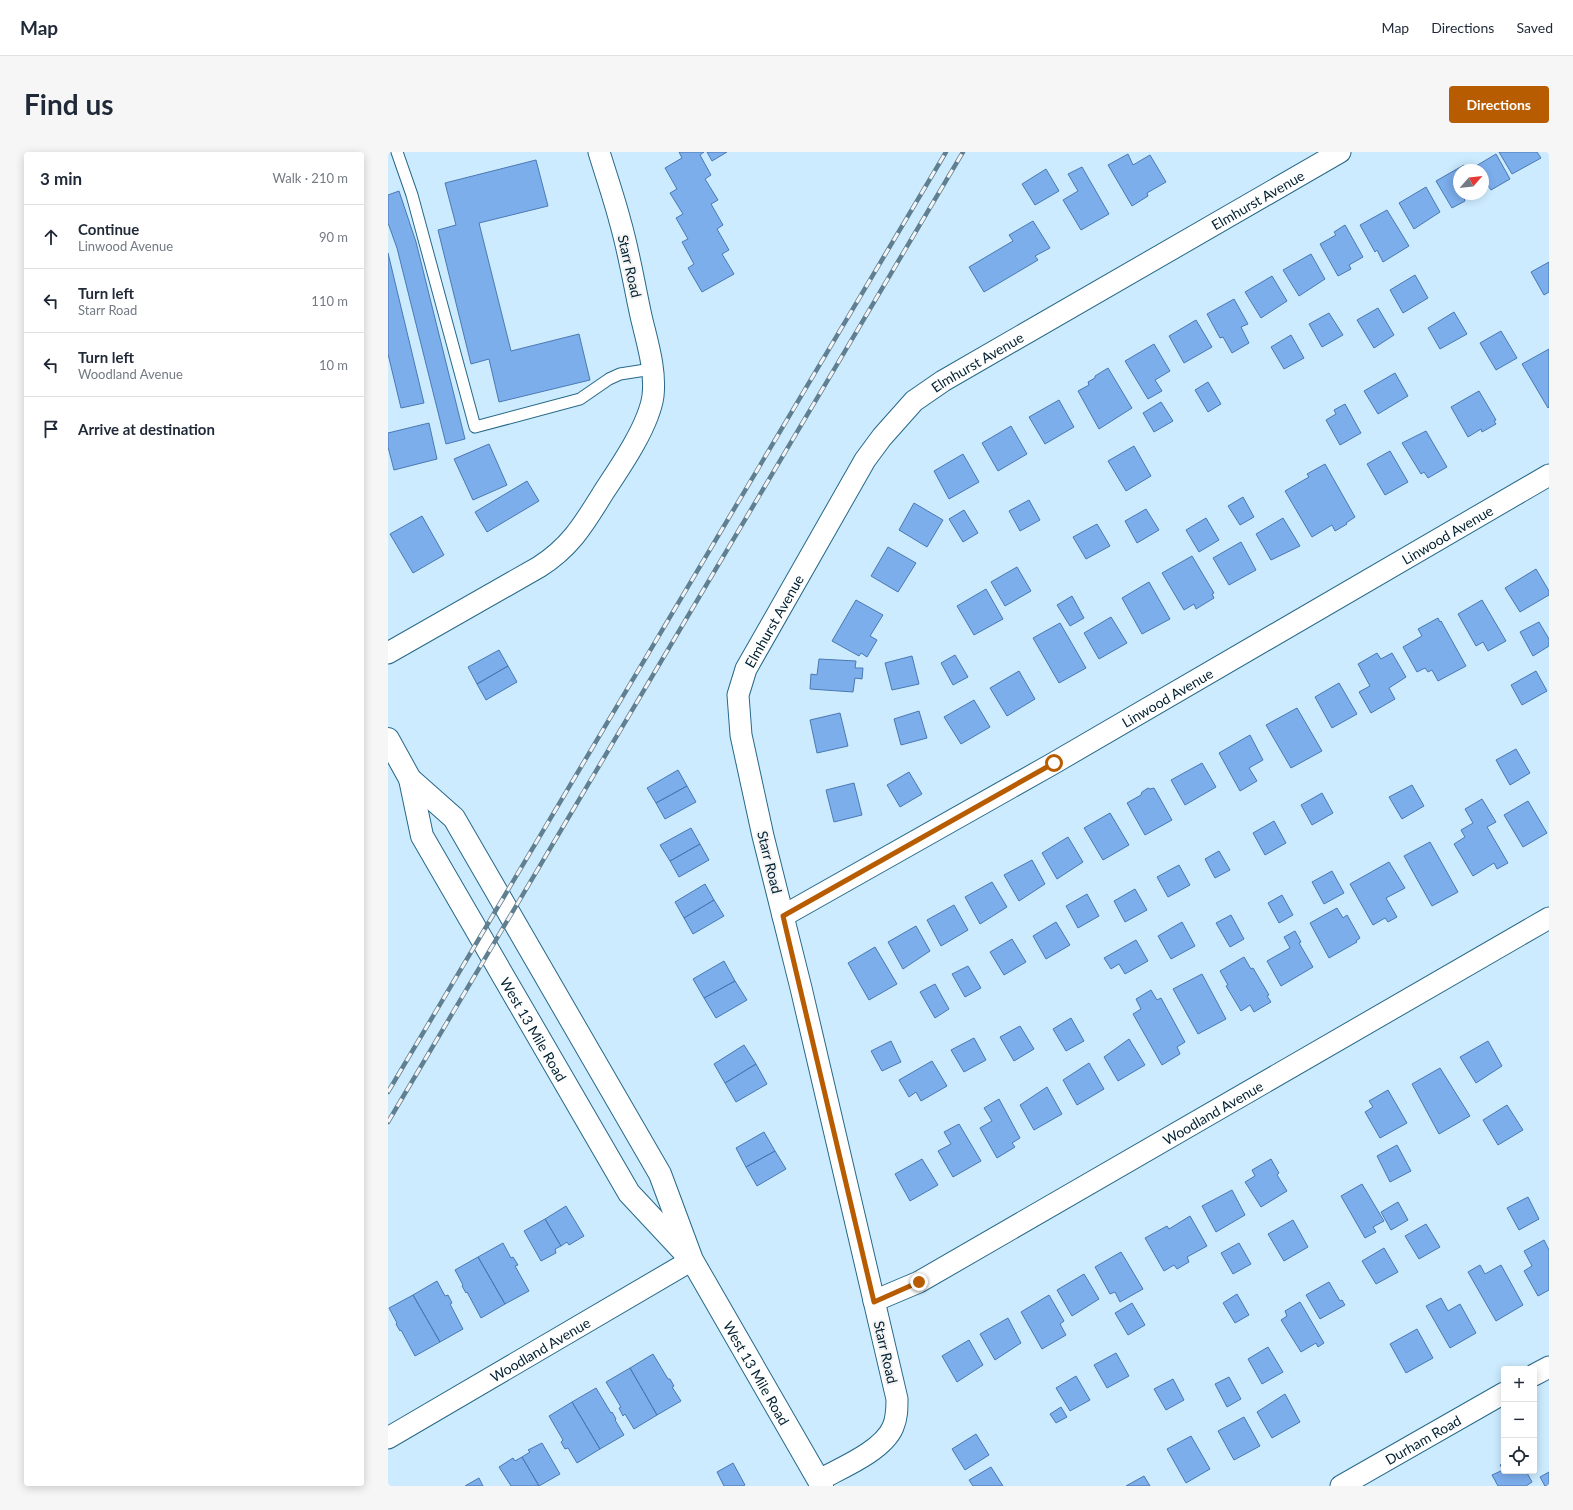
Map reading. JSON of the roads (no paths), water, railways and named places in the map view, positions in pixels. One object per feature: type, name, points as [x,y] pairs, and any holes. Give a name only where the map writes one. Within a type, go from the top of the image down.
[{"type":"main road","name":"West 13 Mile Road","points":[[388,738],[410,779],[422,836],[629,1193],[692,1260]]},
{"type":"main road","name":"West 13 Mile Road","points":[[410,779],[454,818],[660,1174],[692,1260],[820,1483]]},
{"type":"street","name":"Starr Road","points":[[598,152],[620,222],[653,375]]},
{"type":"street","name":"Elmhurst Avenue","points":[[738,695],[746,669],[865,460],[882,436],[914,401],[943,381],[1340,152]]},
{"type":"street","points":[[388,653],[539,567],[560,552],[569,543],[583,525],[638,437],[653,397],[653,375]]},
{"type":"street","name":"Linwood Avenue","points":[[783,916],[1061,759],[1549,475]]},
{"type":"street","name":"Starr Road","points":[[738,695],[741,735],[763,836],[897,1399],[896,1420],[887,1437],[872,1450],[820,1483]]},
{"type":"street","name":"Woodland Avenue","points":[[874,1302],[919,1282],[1549,918]]},
{"type":"street","name":"Woodland Avenue","points":[[388,1438],[692,1260]]},
{"type":"street","points":[[1537,1374],[1549,1367]]},
{"type":"street","name":"Durham Road","points":[[1341,1486],[1501,1395]]},
{"type":"lane","points":[[397,152],[412,195],[475,427],[580,399],[609,379],[620,374],[653,375]]},
{"type":"railway","points":[[388,1092],[946,152]]},
{"type":"railway","points":[[388,1122],[963,152]]}]
